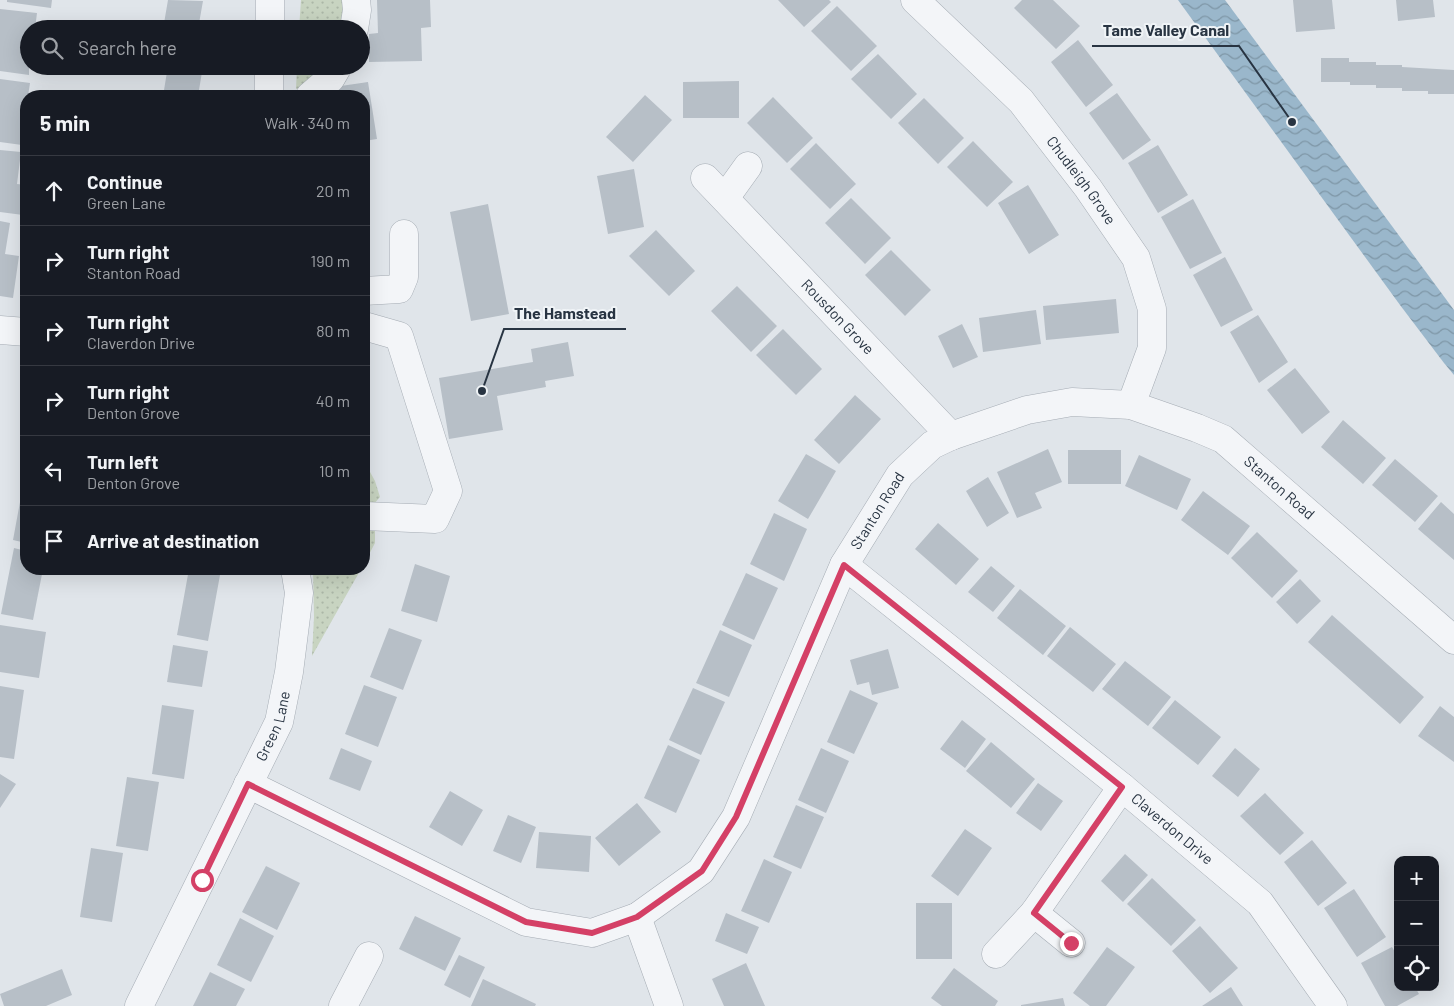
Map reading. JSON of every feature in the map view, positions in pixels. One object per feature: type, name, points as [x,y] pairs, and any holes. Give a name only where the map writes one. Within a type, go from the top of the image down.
[{"type":"street","points":[[270,0],[270,20]]},
{"type":"street","points":[[355,20],[356,0]]},
{"type":"street","name":"Chudleigh Grove","points":[[915,0],[1020,101],[1088,188],[1136,258],[1152,309],[1152,348],[1130,405]]},
{"type":"street","points":[[269,75],[269,90]]},
{"type":"street","points":[[317,90],[333,75]]},
{"type":"street","points":[[725,198],[748,166]]},
{"type":"street","name":"Rousdon Grove","points":[[705,178],[951,436]]},
{"type":"street","points":[[370,291],[399,289],[404,277],[404,234]]},
{"type":"street","points":[[370,328],[399,336],[448,491],[435,519],[370,516]]},
{"type":"street","points":[[0,330],[20,332]]},
{"type":"street","name":"Stanton Road","points":[[248,784],[526,922],[592,933],[637,917],[702,871],[736,817],[844,565],[900,475],[932,446],[951,436],[1027,410],[1072,402],[1130,405],[1224,439],[1454,640]]},
{"type":"street","name":"Claverdon Drive","points":[[844,565],[1122,787],[1260,903],[1334,1006]]},
{"type":"street","name":"Green Lane","points":[[139,1006],[279,722],[289,672],[299,593],[296,575]]},
{"type":"street","points":[[996,954],[1034,913],[1122,787]]},
{"type":"street","points":[[1034,913],[1071,943]]},
{"type":"street","points":[[637,917],[669,1006]]},
{"type":"street","points":[[343,1006],[370,956]]},
{"type":"green space","points":[[301,0],[344,0],[343,20],[300,20]]},
{"type":"green space","points":[[297,75],[319,75],[313,83],[296,89]]},
{"type":"green space","points":[[370,472],[380,497],[374,504],[370,504]]},
{"type":"green space","points":[[370,527],[375,529],[375,543],[370,553]]},
{"type":"green space","points":[[313,575],[358,575],[312,656]]},
{"type":"water","points":[[1178,0],[1225,0],[1454,310],[1454,375],[1400,305]]},
{"type":"building","points":[[7,0],[52,0],[51,8],[7,2]]},
{"type":"building","points":[[168,0],[203,1],[200,20],[165,20]]},
{"type":"building","points":[[377,0],[430,0],[431,27],[421,28],[422,61],[370,62],[370,34],[378,33]]},
{"type":"building","points":[[778,0],[829,0],[831,2],[804,27]]},
{"type":"building","points":[[1022,0],[1053,0],[1080,26],[1056,49],[1014,8]]},
{"type":"building","points":[[1293,0],[1332,0],[1335,29],[1296,32]]},
{"type":"building","points":[[1396,0],[1433,0],[1435,17],[1398,21]]},
{"type":"building","points":[[837,6],[877,46],[851,71],[811,31]]},
{"type":"building","points":[[0,9],[37,13],[36,20],[20,20],[20,74],[0,71]]},
{"type":"building","points":[[1078,40],[1113,85],[1086,107],[1051,62]]},
{"type":"building","points":[[878,54],[917,94],[891,119],[851,79]]},
{"type":"building","points":[[1321,58],[1349,58],[1349,62],[1376,62],[1376,65],[1402,65],[1402,67],[1454,70],[1454,94],[1402,91],[1402,88],[1376,88],[1376,85],[1350,85],[1350,82],[1321,82]]},
{"type":"building","points":[[166,75],[202,75],[199,90],[164,90]]},
{"type":"building","points":[[0,79],[30,83],[29,90],[20,90],[20,145],[0,142]]},
{"type":"building","points":[[739,81],[739,118],[683,118],[683,82]]},
{"type":"building","points":[[368,82],[369,90],[334,90],[334,87]]},
{"type":"building","points":[[1117,93],[1151,140],[1123,160],[1089,113]]},
{"type":"building","points":[[370,95],[377,139],[370,140]]},
{"type":"building","points":[[645,95],[672,120],[633,162],[606,137]]},
{"type":"building","points":[[773,97],[813,138],[787,163],[747,123]]},
{"type":"building","points":[[924,98],[964,138],[938,164],[898,123]]},
{"type":"building","points":[[973,141],[1013,182],[987,207],[947,167]]},
{"type":"building","points":[[816,143],[856,184],[830,209],[790,169]]},
{"type":"building","points":[[1158,145],[1188,195],[1158,213],[1128,163]]},
{"type":"building","points":[[0,150],[20,152],[17,184],[20,184],[20,215],[0,212]]},
{"type":"building","points":[[634,169],[644,227],[608,234],[597,176]]},
{"type":"building","points":[[1028,185],[1059,235],[1029,254],[998,203]]},
{"type":"building","points":[[851,198],[891,238],[865,264],[825,223]]},
{"type":"building","points":[[1193,199],[1222,253],[1190,269],[1161,217]]},
{"type":"building","points":[[488,204],[509,314],[471,321],[450,212]]},
{"type":"building","points":[[0,221],[10,223],[5,254],[19,256],[13,298],[0,296]]},
{"type":"building","points":[[656,230],[695,271],[669,296],[629,256]]},
{"type":"building","points":[[891,250],[931,290],[905,316],[865,275]]},
{"type":"building","points":[[1225,257],[1253,310],[1221,327],[1193,275]]},
{"type":"building","points":[[737,286],[777,326],[751,352],[711,311]]},
{"type":"building","points":[[1116,299],[1119,333],[1046,340],[1043,306]]},
{"type":"building","points":[[1036,310],[1041,344],[983,352],[979,318]]},
{"type":"building","points":[[1258,315],[1288,362],[1259,383],[1230,332]]},
{"type":"building","points":[[962,324],[978,357],[953,368],[938,336]]},
{"type":"building","points":[[783,329],[822,369],[796,395],[756,355]]},
{"type":"building","points":[[568,342],[574,376],[545,381],[546,387],[497,396],[503,430],[449,439],[439,378],[533,362],[531,349]]},
{"type":"building","points":[[1295,368],[1330,412],[1302,434],[1267,390]]},
{"type":"building","points":[[855,395],[881,419],[839,464],[814,440]]},
{"type":"building","points":[[1343,420],[1386,458],[1363,484],[1321,447]]},
{"type":"building","points":[[1048,449],[1062,482],[1035,493],[1042,508],[1017,518],[997,472]]},
{"type":"building","points":[[1068,450],[1121,450],[1121,484],[1068,484]]},
{"type":"building","points":[[806,454],[836,471],[808,519],[778,501]]},
{"type":"building","points":[[1139,455],[1191,479],[1177,510],[1125,486]]},
{"type":"building","points":[[1395,459],[1438,496],[1415,522],[1372,485]]},
{"type":"building","points":[[988,477],[1009,513],[987,527],[966,491]]},
{"type":"building","points":[[1203,491],[1250,526],[1228,555],[1181,520]]},
{"type":"building","points":[[20,502],[20,542],[13,540]]},
{"type":"building","points":[[1441,502],[1454,514],[1454,560],[1418,529]]},
{"type":"building","points":[[774,513],[807,529],[784,581],[750,564]]},
{"type":"building","points":[[938,523],[979,559],[956,585],[915,549]]},
{"type":"building","points":[[1257,532],[1298,571],[1272,598],[1231,558]]},
{"type":"building","points":[[14,548],[20,550],[20,575],[42,575],[33,620],[1,614]]},
{"type":"building","points":[[415,564],[450,576],[437,622],[401,611]]},
{"type":"building","points":[[991,566],[1015,586],[993,612],[968,592]]},
{"type":"building","points":[[746,573],[778,588],[754,640],[722,625]]},
{"type":"building","points":[[188,575],[220,575],[208,641],[177,635]]},
{"type":"building","points":[[1300,579],[1321,601],[1297,624],[1276,602]]},
{"type":"building","points":[[1020,589],[1066,626],[1043,655],[997,618]]},
{"type":"building","points":[[1332,615],[1424,697],[1400,724],[1308,642]]},
{"type":"building","points":[[0,625],[46,632],[39,678],[0,672]]},
{"type":"building","points":[[1070,627],[1116,664],[1093,692],[1047,656]]},
{"type":"building","points":[[389,628],[422,640],[403,690],[370,677]]},
{"type":"building","points":[[720,630],[752,645],[729,697],[696,683]]},
{"type":"building","points":[[173,645],[208,651],[202,687],[167,682]]},
{"type":"building","points":[[888,649],[899,688],[872,695],[869,682],[857,685],[850,660]]},
{"type":"building","points":[[1125,661],[1171,697],[1148,726],[1102,689]]},
{"type":"building","points":[[364,685],[397,697],[378,747],[345,734]]},
{"type":"building","points":[[0,686],[24,690],[14,759],[0,757]]},
{"type":"building","points":[[693,688],[725,702],[701,755],[669,740]]},
{"type":"building","points":[[850,690],[878,703],[854,754],[827,742]]},
{"type":"building","points":[[1175,700],[1221,737],[1198,765],[1152,728]]},
{"type":"building","points":[[162,705],[194,710],[184,779],[152,774]]},
{"type":"building","points":[[1440,706],[1454,717],[1454,762],[1418,736]]},
{"type":"building","points":[[962,720],[986,739],[965,768],[940,749]]},
{"type":"building","points":[[991,742],[1035,779],[1011,808],[966,771]]},
{"type":"building","points":[[668,745],[700,760],[676,813],[644,798]]},
{"type":"building","points":[[341,748],[372,761],[360,791],[329,779]]},
{"type":"building","points":[[821,748],[849,761],[826,813],[798,800]]},
{"type":"building","points":[[1235,748],[1260,769],[1238,797],[1212,776]]},
{"type":"building","points":[[0,774],[16,784],[0,808]]},
{"type":"building","points":[[127,777],[159,782],[148,851],[116,846]]},
{"type":"building","points":[[1038,783],[1063,801],[1041,831],[1016,813]]},
{"type":"building","points":[[450,791],[483,810],[462,846],[429,827]]},
{"type":"building","points":[[1265,793],[1304,833],[1280,855],[1240,816]]},
{"type":"building","points":[[637,803],[661,832],[619,866],[595,838]]},
{"type":"building","points":[[796,805],[824,817],[801,869],[773,857]]},
{"type":"building","points":[[508,815],[536,827],[521,863],[493,851]]},
{"type":"building","points":[[965,829],[992,848],[958,896],[931,876]]},
{"type":"building","points":[[539,832],[591,836],[589,872],[536,868]]},
{"type":"building","points":[[1312,840],[1347,883],[1318,906],[1284,862]]},
{"type":"building","points":[[91,848],[123,853],[112,922],[80,917]]},
{"type":"building","points":[[1125,854],[1148,875],[1123,902],[1101,881]]},
{"type":"building","points":[[764,859],[792,872],[769,923],[741,911]]},
{"type":"building","points":[[266,866],[300,883],[277,930],[242,912]]},
{"type":"building","points":[[1152,878],[1196,920],[1171,946],[1127,904]]},
{"type":"building","points":[[1354,889],[1386,937],[1357,957],[1324,908]]},
{"type":"building","points":[[916,903],[952,903],[952,959],[916,959]]},
{"type":"building","points":[[726,913],[759,927],[747,954],[715,941]]},
{"type":"building","points":[[415,916],[461,938],[445,971],[399,949]]},
{"type":"building","points":[[240,918],[274,936],[251,982],[217,965]]},
{"type":"building","points":[[1200,926],[1238,968],[1210,993],[1172,951]]},
{"type":"building","points":[[1107,947],[1135,967],[1106,1006],[1090,1006],[1073,993]]},
{"type":"building","points":[[1392,947],[1394,950],[1394,991],[1417,991],[1419,994],[1397,1006],[1385,1006],[1361,963]]},
{"type":"building","points":[[459,955],[485,967],[470,998],[444,985]]},
{"type":"building","points":[[746,963],[765,1006],[724,1006],[712,979]]},
{"type":"building","points":[[954,968],[998,1001],[995,1006],[942,1006],[931,998]]},
{"type":"building","points":[[62,969],[72,995],[46,1006],[4,1006],[0,994]]},
{"type":"building","points":[[210,972],[245,989],[236,1006],[193,1006]]},
{"type":"building","points":[[483,979],[536,1004],[535,1006],[471,1006]]},
{"type":"building","points":[[1231,987],[1243,1006],[1202,1006]]},
{"type":"building","points":[[1063,998],[1065,1006],[1021,1006],[1021,1005]]},
{"type":"place","name":"Tame Valley Canal","points":[[1292,122]]},
{"type":"place","name":"The Hamstead","points":[[482,391]]},
{"type":"route","points":[[202,880],[248,784],[526,922],[592,933],[637,917],[702,871],[736,817],[844,565],[1122,787],[1034,913],[1071,943]]}]
